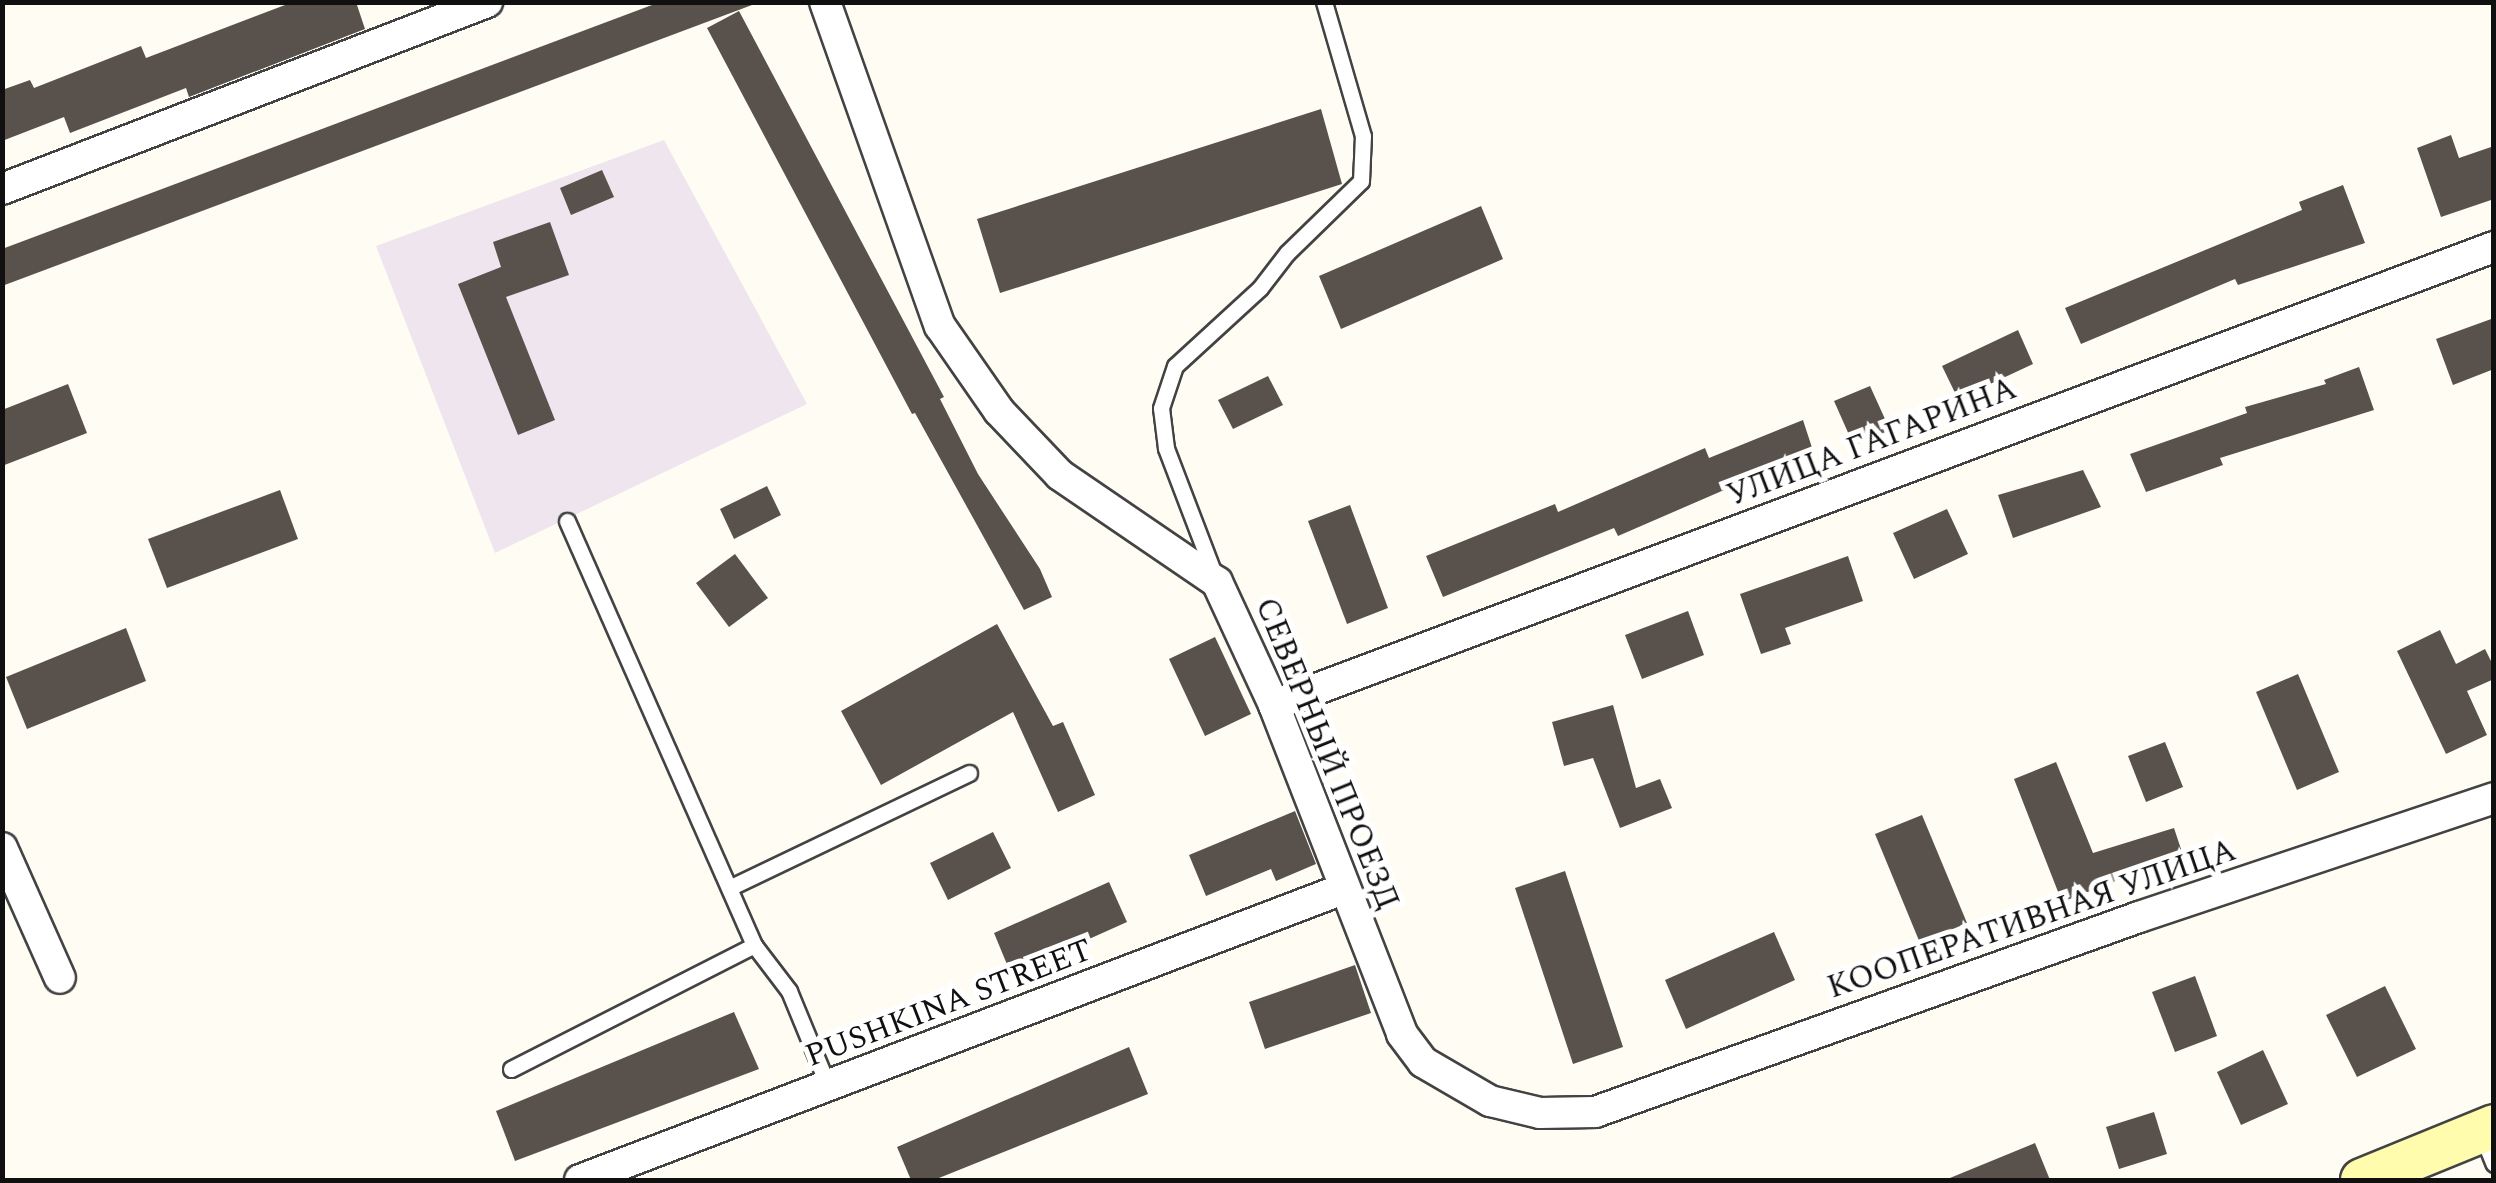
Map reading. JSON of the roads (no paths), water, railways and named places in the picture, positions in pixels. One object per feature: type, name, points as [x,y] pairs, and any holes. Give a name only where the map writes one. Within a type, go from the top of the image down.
[{"type":"street","points":[[2,188],[487,2]]},
{"type":"street","name":"СЕВЕРНЫЙ ПРОЕЗД","points":[[825,2],[940,326],[998,412],[1060,475],[1218,582],[1274,705],[1342,889],[1402,1034],[1424,1062],[1490,1101],[1540,1113],[1595,1112]]},
{"type":"street","name":"УЛИЦА ГАГАРИНА","points":[[1274,705],[2494,247]]},
{"type":"street","name":"КООПЕРАТИВНАЯ УЛИЦА","points":[[1595,1112],[2139,917],[2494,798]]},
{"type":"street","points":[[2,848],[60,978]]},
{"type":"street","name":"PUSHKINA STREET","points":[[580,1180],[1342,889]]},
{"type":"street","points":[[2362,1180],[2489,1140]]},
{"type":"lane","points":[[1218,582],[1166,448],[1161,408],[1175,366],[1260,288],[1287,253],[1362,180],[1363,136],[1324,2]]},
{"type":"lane","points":[[567,521],[732,887],[754,945],[788,990],[829,1088]]},
{"type":"lane","points":[[732,887],[969,773]]},
{"type":"lane","points":[[511,1069],[754,945]]}]
